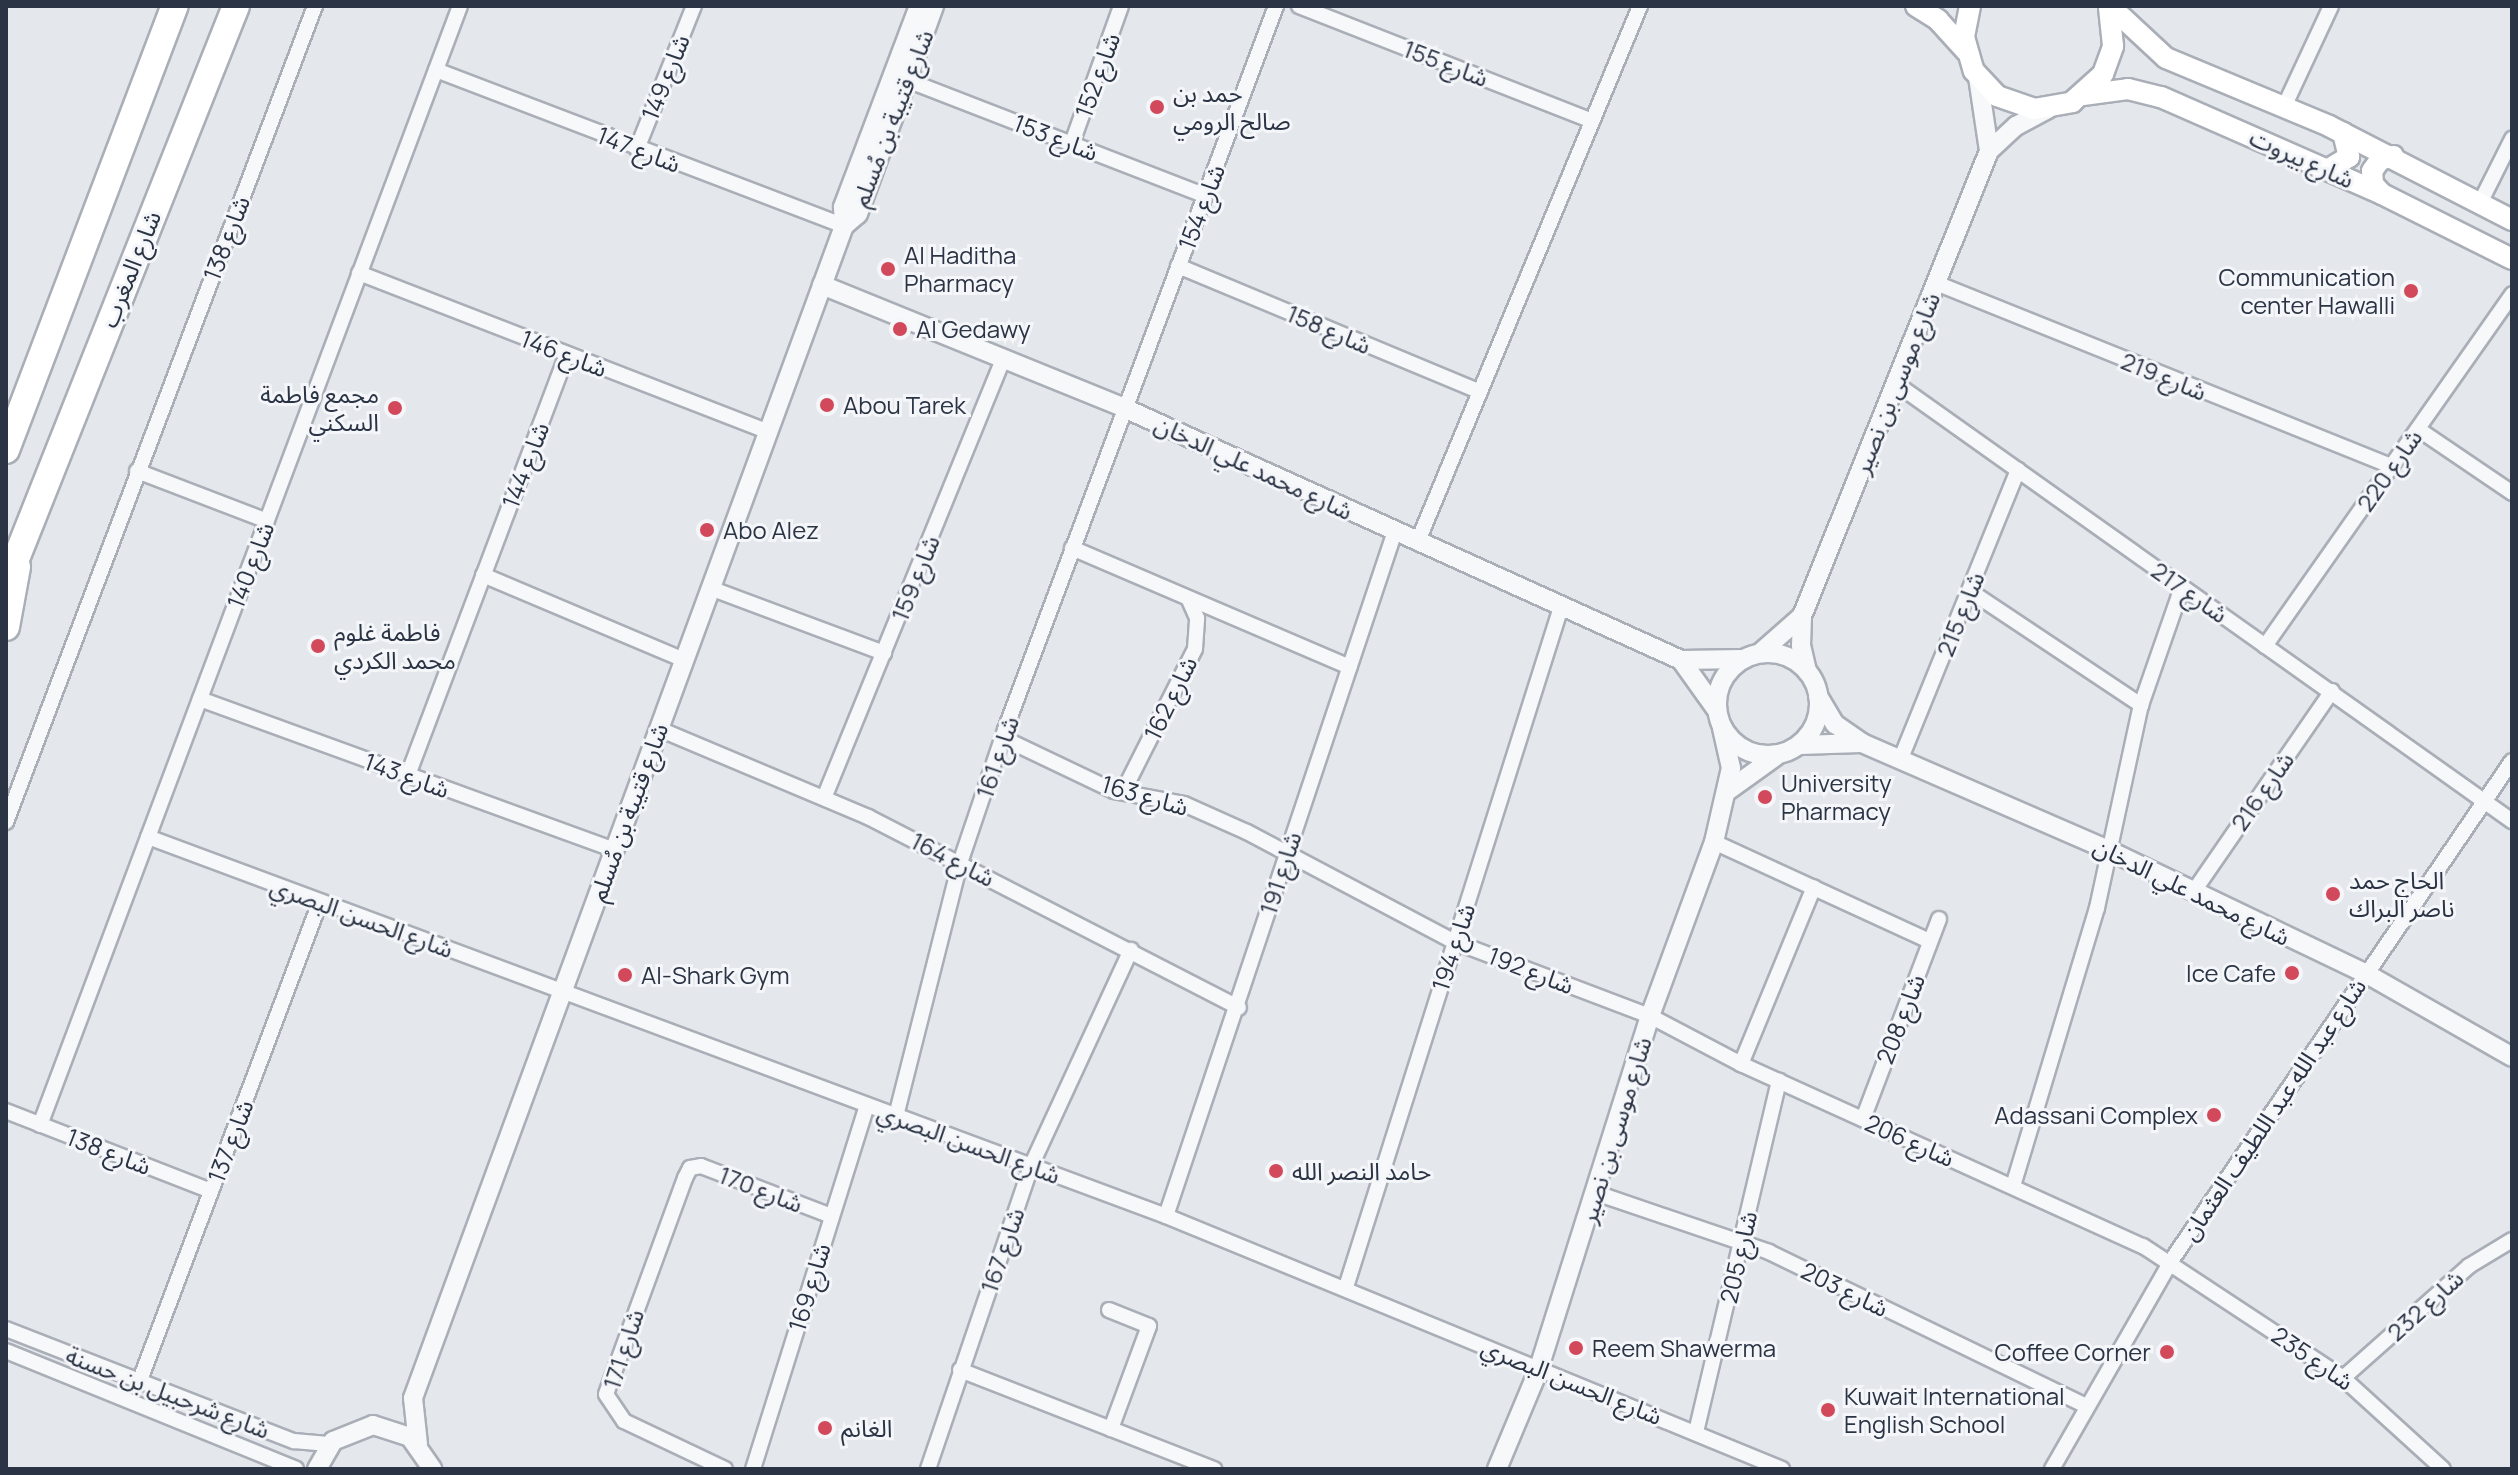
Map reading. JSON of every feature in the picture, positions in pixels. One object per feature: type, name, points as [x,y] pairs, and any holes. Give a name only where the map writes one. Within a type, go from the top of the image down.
[{"type":"highway","points":[[6,450],[175,6]]},
{"type":"highway","name":"شارع المغرب","points":[[23,533],[236,6]]},
{"type":"highway","points":[[6,584],[23,533]]},
{"type":"highway","points":[[6,627],[23,533]]},
{"type":"main road","points":[[1916,6],[1945,27],[1966,51],[1978,77],[2009,102],[2048,109]]},
{"type":"main road","points":[[1966,51],[1970,6]]},
{"type":"main road","points":[[2083,95],[2110,60],[2114,31],[2109,6]]},
{"type":"main road","name":"شارع بيروت","points":[[2109,6],[2166,58],[2393,156],[2512,220]]},
{"type":"main road","name":"شارع بيروت","points":[[2048,109],[2083,95],[2128,89],[2152,95],[2382,194],[2512,259]]},
{"type":"main road","points":[[2327,170],[2349,157],[2343,133]]},
{"type":"main road","points":[[2382,194],[2373,184],[2372,171],[2380,160],[2393,156]]},
{"type":"street","name":"شارع 138","points":[[6,822],[315,6]]},
{"type":"street","name":"شارع 140","points":[[40,1125],[460,6]]},
{"type":"street","name":"شارع 149","points":[[637,149],[694,6]]},
{"type":"street","name":"شارع قتيبة بن مُسلم","points":[[387,1426],[413,1398],[844,226],[843,207],[919,6]]},
{"type":"street","name":"شارع قتيبة بن مُسلم","points":[[844,226],[858,214],[934,6]]},
{"type":"street","name":"شارع 152","points":[[1072,143],[1121,6]]},
{"type":"street","name":"شارع 154","points":[[1122,407],[1276,6]]},
{"type":"street","name":"شارع 155","points":[[1299,6],[1592,121]]},
{"type":"street","points":[[1418,541],[1640,6]]},
{"type":"street","points":[[2284,107],[2331,6]]},
{"type":"street","name":"شارع 147","points":[[436,70],[844,226]]},
{"type":"street","points":[[1978,77],[1989,151]]},
{"type":"street","name":"شارع 153","points":[[907,80],[1204,195]]},
{"type":"street","name":"شارع موسى بن نصير","points":[[1807,671],[1801,646],[1802,616],[1989,151],[2016,126],[2048,109]]},
{"type":"street","points":[[2480,203],[2512,139]]},
{"type":"street","name":"شارع 158","points":[[1178,266],[1480,392]]},
{"type":"street","name":"شارع 146","points":[[359,273],[768,432]]},
{"type":"street","name":"شارع 219","points":[[1936,283],[2392,466]]},
{"type":"street","name":"شارع محمد علي الدخان","points":[[822,285],[1122,407],[1681,660],[1706,688],[1720,721]]},
{"type":"street","name":"شارع 220","points":[[2265,646],[2512,294]]},
{"type":"street","name":"شارع 144","points":[[408,775],[567,354]]},
{"type":"street","name":"شارع 159","points":[[824,798],[1004,357]]},
{"type":"street","name":"شارع 217","points":[[1895,383],[2512,821]]},
{"type":"street","name":"شارع 161","points":[[896,1116],[960,863],[1122,407]]},
{"type":"street","points":[[2418,429],[2512,493]]},
{"type":"street","name":"شارع 215","points":[[1901,758],[2018,470]]},
{"type":"street","points":[[137,471],[267,521]]},
{"type":"street","name":"شارع 191","points":[[1166,1216],[1239,1008],[1286,854],[1395,531]]},
{"type":"street","points":[[1072,548],[1350,667]]},
{"type":"street","points":[[483,575],[684,660]]},
{"type":"street","points":[[2013,1186],[2097,908],[2141,705],[2182,587]]},
{"type":"street","points":[[710,588],[884,653]]},
{"type":"street","points":[[1970,591],[2141,705]]},
{"type":"street","name":"شارع 162","points":[[1123,792],[1195,649],[1197,618],[1189,600]]},
{"type":"street","name":"شارع 194","points":[[1346,1287],[1561,607]]},
{"type":"street","name":"شارع موسى بن نصير","points":[[1751,656],[1802,616]]},
{"type":"street","points":[[1729,790],[1759,765],[1793,749],[1817,719],[1818,696],[1807,671],[1785,657],[1751,656],[1722,682],[1720,721],[1743,749],[1772,756],[1793,749]]},
{"type":"street","name":"شارع محمد علي الدخان","points":[[1681,660],[1751,656]]},
{"type":"street","name":"شارع 216","points":[[2194,891],[2332,691]]},
{"type":"street","name":"شارع محمد علي الدخان","points":[[1818,696],[1835,724],[1862,743],[2108,850],[2365,973],[2512,1057]]},
{"type":"street","name":"شارع 143","points":[[200,699],[614,850]]},
{"type":"street","name":"شارع موسى بن نصير","points":[[1497,1469],[1538,1371],[1650,1016],[1714,842],[1729,790],[1730,756],[1720,721]]},
{"type":"street","name":"شارع 164","points":[[659,729],[824,798],[960,863],[1239,1008]]},
{"type":"street","name":"شارع 163","points":[[1003,738],[1123,792],[1184,804],[1286,854]]},
{"type":"street","name":"شارع محمد علي الدخان","points":[[1793,749],[1862,743]]},
{"type":"street","name":"شارع عبد الله عبد اللطيف العثمان","points":[[2052,1469],[2171,1261],[2512,761]]},
{"type":"street","name":"شارع الحسن البصري","points":[[148,837],[867,1106],[1032,1164],[1346,1287],[1538,1371],[1782,1469]]},
{"type":"street","points":[[1714,842],[1929,941]]},
{"type":"street","name":"شارع 192","points":[[1286,854],[1455,942],[1650,1016]]},
{"type":"street","points":[[1741,1064],[1814,887]]},
{"type":"street","name":"شارع 137","points":[[140,1380],[320,902]]},
{"type":"street","name":"شارع 208","points":[[1863,1119],[1939,919]]},
{"type":"street","name":"شارع 167","points":[[928,1469],[1032,1164],[1131,950]]},
{"type":"street","name":"شارع 206","points":[[1650,1016],[1741,1064],[2171,1261]]},
{"type":"street","name":"شارع 205","points":[[1696,1432],[1779,1081]]},
{"type":"street","name":"شارع 169","points":[[753,1469],[867,1106]]},
{"type":"street","name":"شارع 138","points":[[6,1111],[211,1191]]},
{"type":"street","name":"شارع 170","points":[[690,1168],[701,1166],[831,1216]]},
{"type":"street","name":"شارع 171","points":[[690,1168],[606,1394],[624,1421],[725,1469]]},
{"type":"street","name":"شارع 203","points":[[1596,1193],[1741,1241],[2086,1406]]},
{"type":"street","name":"شارع 232","points":[[2343,1378],[2469,1266],[2512,1240]]},
{"type":"street","name":"شارع 235","points":[[2171,1261],[2343,1378],[2443,1469]]},
{"type":"street","points":[[1109,1310],[1149,1326],[1111,1429]]},
{"type":"street","name":"شارع شرحبيل بن حسنة","points":[[6,1329],[294,1441],[331,1444]]},
{"type":"street","name":"شارع شرحبيل بن حسنة","points":[[6,1351],[296,1469]]},
{"type":"street","points":[[960,1370],[1207,1468]]},
{"type":"street","name":"شارع قتيبة بن مُسلم","points":[[413,1398],[418,1444]]},
{"type":"street","points":[[317,1469],[331,1444],[358,1427],[387,1426],[418,1444],[432,1469]]},
{"type":"place","name":"حمد بن صالح الرومي","points":[[1157,107]]},
{"type":"place","name":"Al Haditha Pharmacy","points":[[888,269]]},
{"type":"place","name":"Communication center Hawalli","points":[[2411,291]]},
{"type":"place","name":"Al Gedawy","points":[[900,329]]},
{"type":"place","name":"Abou Tarek","points":[[827,405]]},
{"type":"place","name":"مجمع فاطمة السكني","points":[[395,408]]},
{"type":"place","name":"Abo Alez","points":[[707,530]]},
{"type":"place","name":"فاطمة غلوم محمد الكردي","points":[[318,646]]},
{"type":"place","name":"University Pharmacy","points":[[1765,797]]},
{"type":"place","name":"الحاج حمد ناصر البراك","points":[[2333,894]]},
{"type":"place","name":"Ice Cafe","points":[[2292,973]]},
{"type":"place","name":"Al-Shark Gym","points":[[625,975]]},
{"type":"place","name":"Adassani Complex","points":[[2214,1115]]},
{"type":"place","name":"حامد النصر الله","points":[[1276,1171]]},
{"type":"place","name":"Reem Shawerma","points":[[1576,1348]]},
{"type":"place","name":"Coffee Corner","points":[[2167,1352]]},
{"type":"place","name":"Kuwait International English School","points":[[1828,1410]]},
{"type":"place","name":"الغانم","points":[[825,1428]]}]
